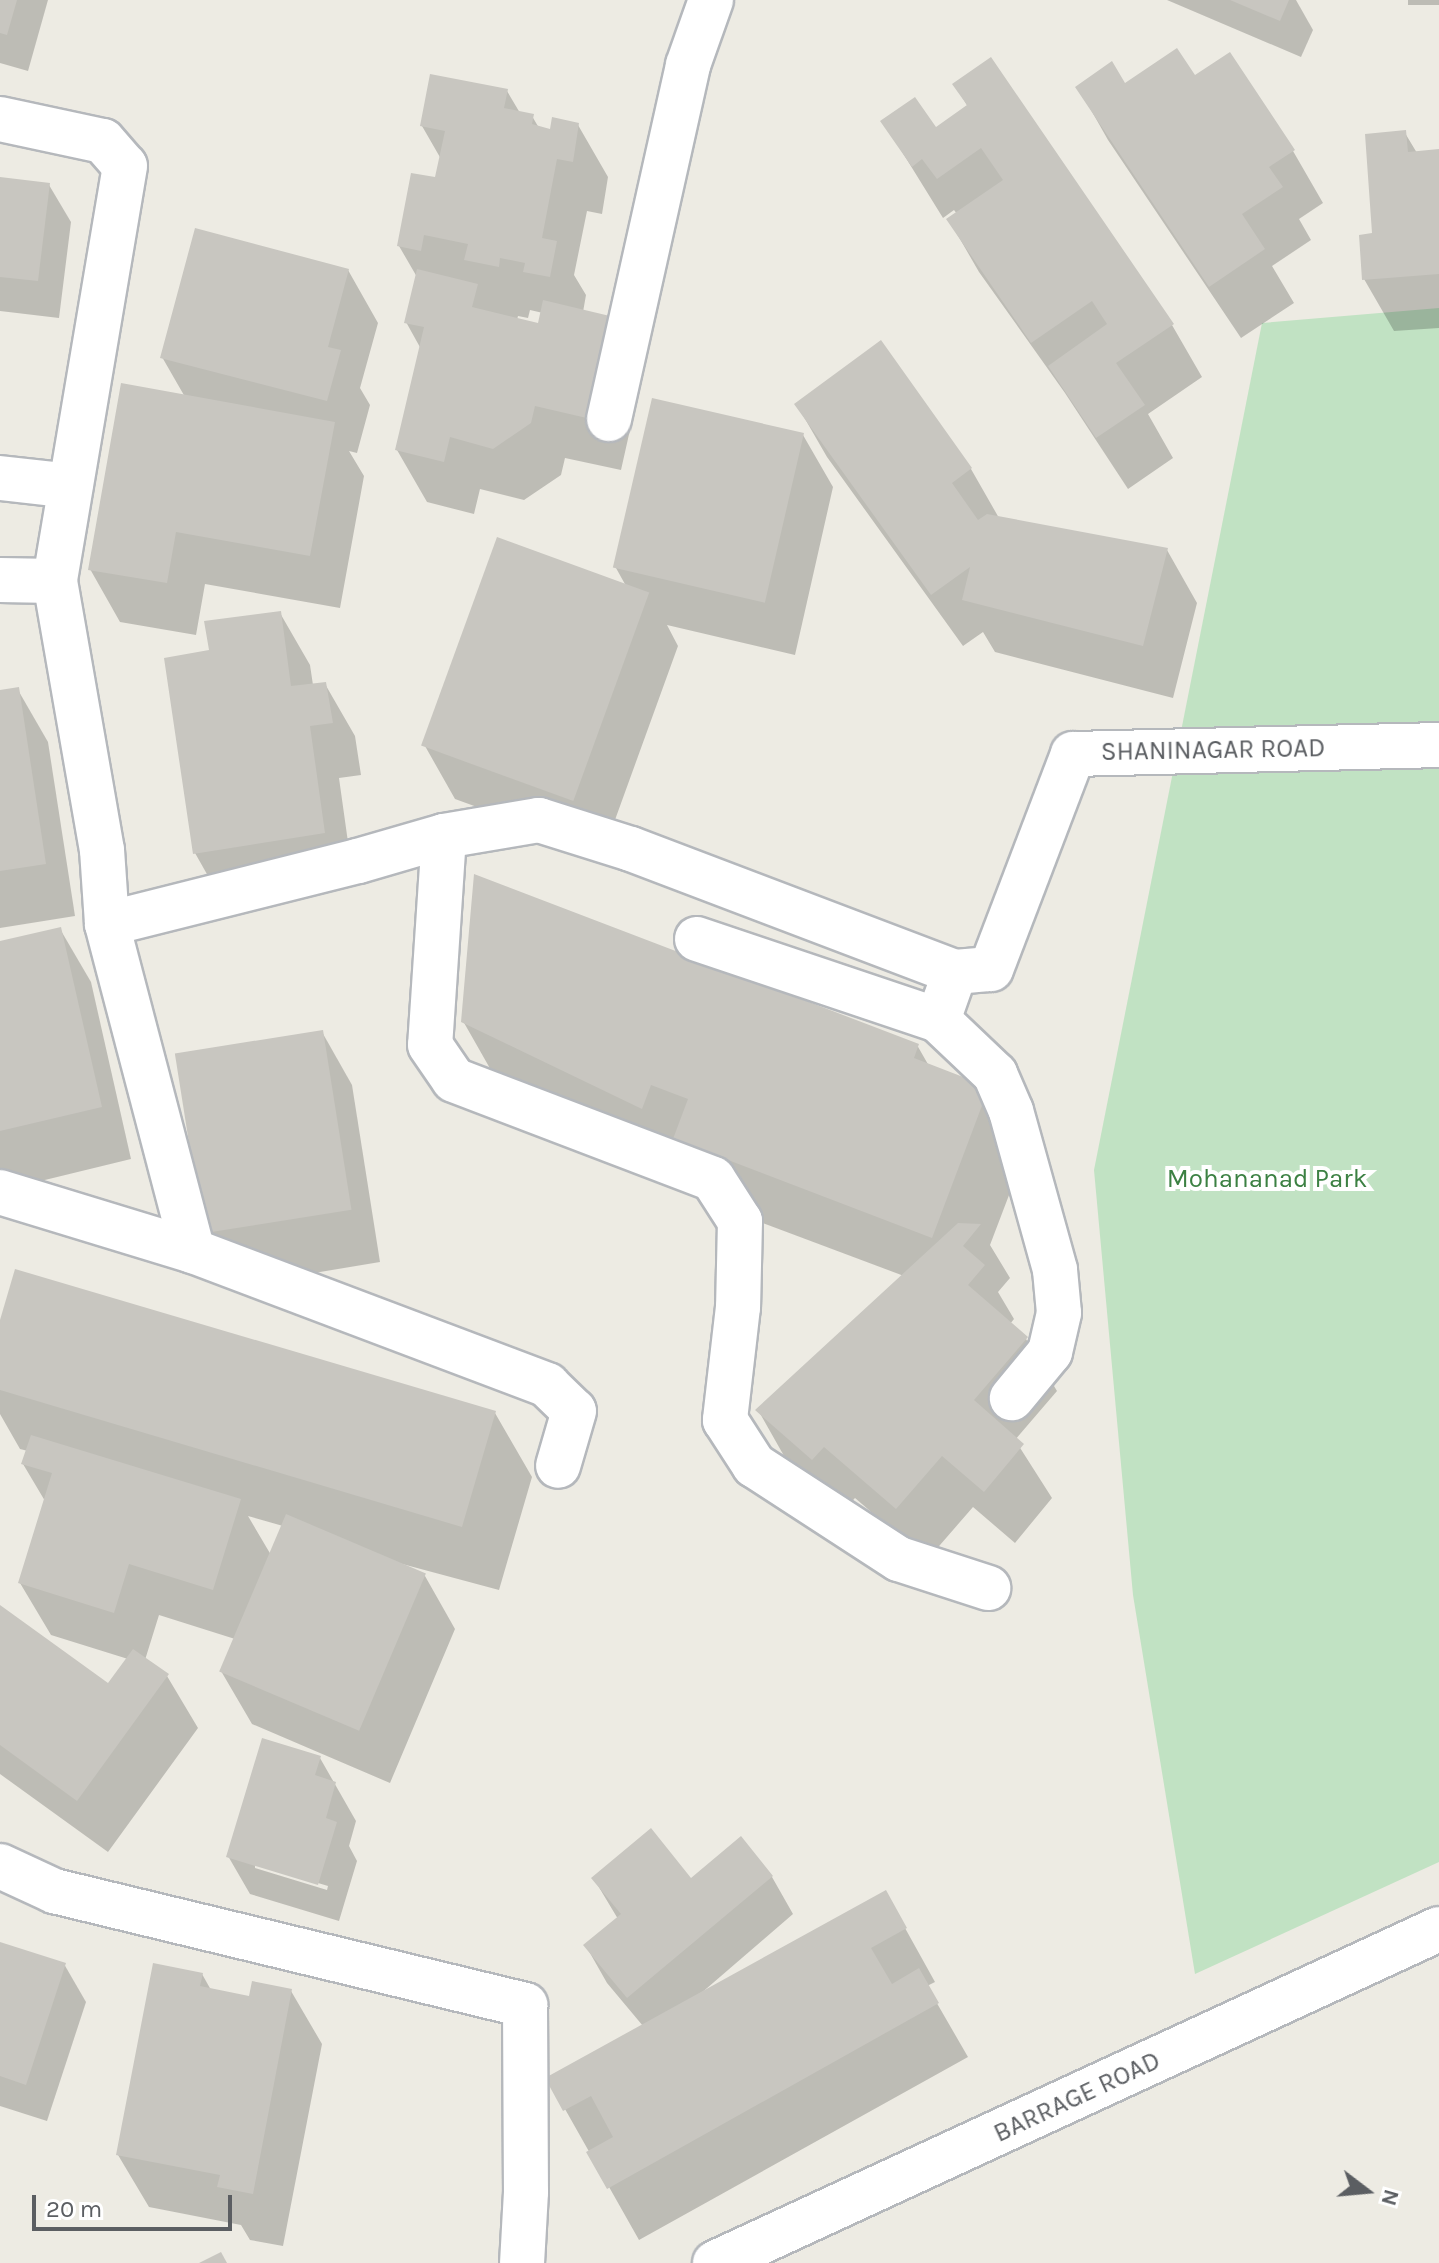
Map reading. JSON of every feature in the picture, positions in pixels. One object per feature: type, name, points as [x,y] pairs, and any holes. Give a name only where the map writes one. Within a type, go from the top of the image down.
[{"type":"street","points":[[609,419],[688,65],[711,0]]},
{"type":"street","points":[[0,119],[103,141],[125,166],[55,581],[102,850],[107,924],[193,1251]]},
{"type":"street","points":[[0,478],[71,486]]},
{"type":"street","points":[[0,580],[55,581]]},
{"type":"street","name":"SHANINAGAR ROAD","points":[[973,971],[1073,754],[1439,745]]},
{"type":"street","points":[[107,924],[358,861],[444,836],[539,820],[631,849],[973,971],[938,1020]]},
{"type":"street","points":[[444,836],[430,1045],[454,1080],[713,1179],[740,1221],[738,1307],[725,1420],[754,1465],[899,1559],[988,1588]]},
{"type":"street","points":[[697,939],[938,1020],[995,1074],[1011,1111],[1055,1270],[1059,1313],[1050,1352],[1012,1398]]},
{"type":"street","points":[[0,1192],[193,1251],[547,1385],[574,1411],[558,1466]]},
{"type":"street","points":[[0,1866],[54,1891],[525,2005],[526,2192],[522,2263]]},
{"type":"street","name":"BARRAGE ROAD","points":[[715,2263],[1439,1929]]},
{"type":"green space","name":"Mohananad Park","points":[[1439,308],[1439,1862],[1195,1974],[1133,1595],[1094,1170],[1262,323]]},
{"type":"building","points":[[0,0],[17,0],[7,35],[0,33]]},
{"type":"building","points":[[1230,0],[1289,0],[1280,21]]},
{"type":"building","points":[[1177,48],[1195,75],[1230,52],[1295,150],[1269,167],[1283,187],[1242,214],[1265,249],[1209,287],[1075,87],[1112,61],[1125,83]]},
{"type":"building","points":[[991,57],[1174,324],[1116,363],[1145,405],[1096,438],[1048,366],[1107,324],[1092,301],[1031,343],[946,219],[1003,180],[981,148],[937,179],[922,159],[912,167],[880,121],[915,97],[936,127],[967,105],[952,84]]},
{"type":"building","points":[[430,74],[508,89],[504,108],[534,114],[532,124],[550,129],[552,117],[579,123],[573,162],[557,159],[542,238],[557,241],[550,277],[523,272],[525,263],[500,258],[499,267],[464,260],[468,244],[424,235],[421,251],[397,246],[411,173],[435,177],[445,131],[420,126]]},
{"type":"building","points":[[1406,130],[1408,152],[1439,149],[1439,274],[1362,280],[1359,235],[1372,233],[1365,134]]},
{"type":"building","points":[[0,177],[50,183],[38,281],[0,277]]},
{"type":"building","points":[[195,228],[349,269],[328,347],[341,350],[327,401],[160,358]]},
{"type":"building","points":[[417,269],[478,284],[472,307],[538,323],[543,300],[614,317],[591,419],[535,406],[531,423],[493,449],[450,437],[444,462],[395,450],[424,327],[404,323]]},
{"type":"building","points":[[881,340],[972,468],[952,483],[978,520],[987,514],[1168,548],[1143,646],[962,600],[970,567],[931,595],[794,404]]},
{"type":"building","points":[[121,383],[335,422],[310,556],[176,532],[167,583],[88,570]]},
{"type":"building","points":[[652,398],[804,433],[765,603],[613,568]]},
{"type":"building","points":[[497,537],[649,592],[573,801],[421,746]]},
{"type":"building","points":[[281,611],[291,686],[326,682],[333,723],[310,726],[325,833],[193,854],[164,658],[209,650],[204,621]]},
{"type":"building","points":[[19,687],[46,864],[0,871],[0,690]]},
{"type":"building","points":[[474,874],[919,1044],[914,1058],[989,1087],[932,1238],[673,1139],[688,1099],[651,1085],[642,1109],[461,1022]]},
{"type":"building","points":[[61,927],[102,1107],[0,1131],[0,941]]},
{"type":"building","points":[[323,1030],[351,1210],[203,1233],[175,1053]]},
{"type":"building","points":[[958,1223],[981,1224],[963,1246],[985,1265],[968,1285],[1028,1337],[974,1400],[1024,1444],[984,1492],[942,1456],[896,1509],[824,1447],[812,1460],[755,1410]]},
{"type":"building","points":[[15,1269],[496,1411],[462,1527],[0,1390],[0,1320]]},
{"type":"building","points":[[31,1435],[241,1499],[213,1590],[129,1564],[114,1613],[18,1583],[52,1473],[21,1464]]},
{"type":"building","points":[[286,1514],[426,1573],[359,1731],[219,1671]]},
{"type":"building","points":[[0,1605],[108,1683],[133,1649],[169,1674],[77,1801],[0,1745]]},
{"type":"building","points":[[262,1738],[321,1756],[315,1775],[336,1782],[326,1818],[337,1822],[318,1885],[226,1857]]},
{"type":"building","points":[[651,1828],[691,1878],[741,1836],[773,1876],[627,1998],[583,1945],[621,1914],[591,1878]]},
{"type":"building","points":[[886,1890],[907,1928],[871,1948],[892,1984],[919,1968],[939,2003],[607,2189],[586,2152],[613,2137],[591,2096],[563,2111],[545,2078]]},
{"type":"building","points":[[0,1942],[66,1963],[26,2085],[0,2076]]},
{"type":"building","points":[[153,1963],[203,1973],[200,1986],[249,1996],[252,1981],[292,1989],[253,2194],[217,2187],[220,2175],[116,2155]]},
{"type":"building","points":[[221,2252],[227,2263],[199,2263]]}]
